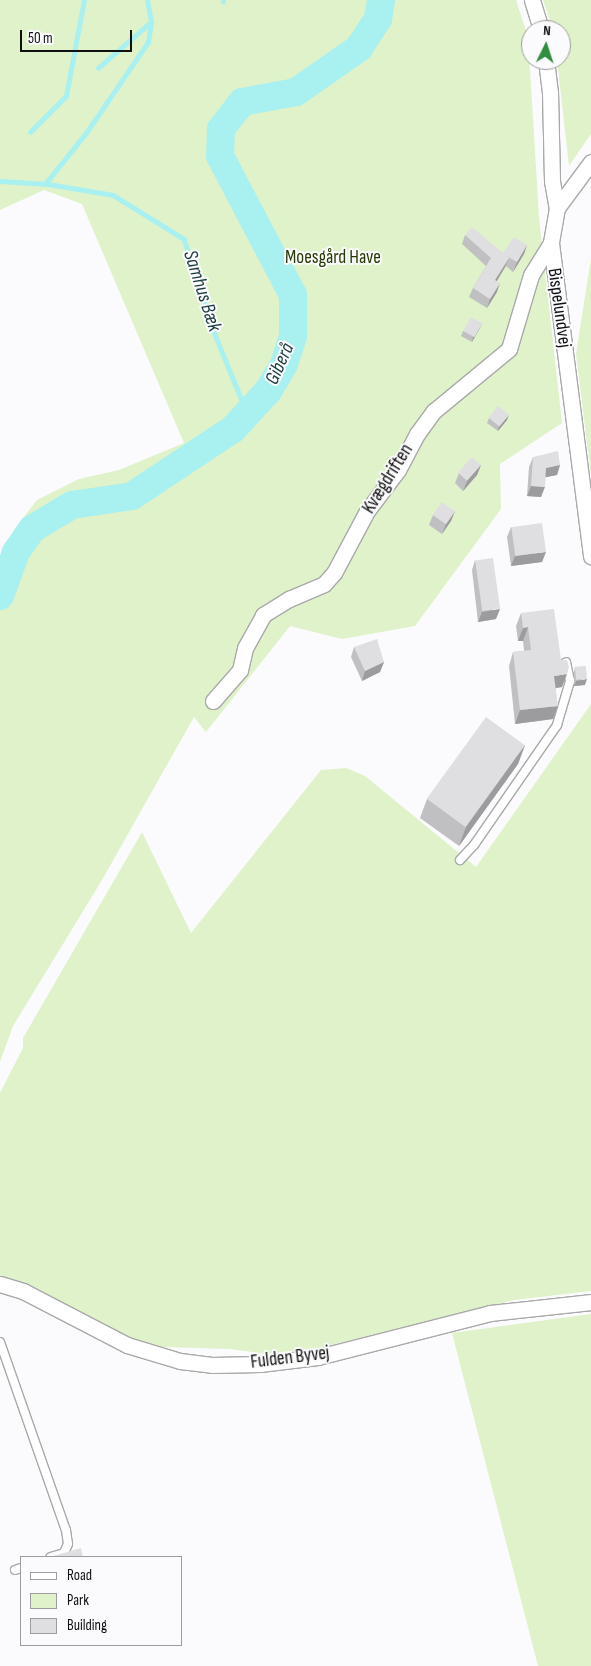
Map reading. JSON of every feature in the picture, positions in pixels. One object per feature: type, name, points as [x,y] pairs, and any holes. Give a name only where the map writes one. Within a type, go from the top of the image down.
[{"type":"street","points":[[532,0],[538,20]]},
{"type":"street","name":"Bispelundvej","points":[[547,70],[550,92],[552,181],[558,208],[551,243],[591,556]]},
{"type":"street","points":[[558,208],[591,162]]},
{"type":"street","name":"Kvægdriften","points":[[213,701],[240,670],[245,648],[263,615],[289,599],[324,584],[334,573],[367,511],[398,470],[416,434],[434,411],[509,349],[532,275],[551,243]]},
{"type":"street","name":"Fulden Byvej","points":[[0,1284],[23,1291],[127,1345],[180,1360],[212,1365],[260,1364],[318,1357],[490,1313],[591,1302]]},
{"type":"lane","points":[[460,860],[474,845],[557,725],[570,681],[566,660]]},
{"type":"lane","points":[[0,1342],[66,1530],[68,1544],[64,1553],[55,1556]]},
{"type":"green space","name":"Moesgård Have","points":[[0,0],[516,0],[522,20],[521,70],[530,70],[539,217],[562,423],[500,464],[501,509],[415,626],[342,639],[290,626],[206,732],[194,717],[102,880],[13,1026],[0,1062],[0,567],[13,531],[37,500],[79,479],[119,470],[184,443],[82,204],[44,190],[0,210]]},
{"type":"green space","points":[[543,0],[591,0],[591,134],[569,166],[558,70],[571,70],[571,20],[550,20]]},
{"type":"green space","points":[[591,258],[591,475],[576,354]]},
{"type":"green space","points":[[591,704],[591,1291],[514,1300],[318,1348],[266,1354],[230,1349],[163,1347],[129,1337],[0,1277],[0,1093],[23,1048],[23,1038],[142,832],[191,933],[321,770],[346,768],[365,776],[476,867]]},
{"type":"green space","points":[[591,1314],[591,1666],[538,1666],[452,1333]]},
{"type":"building","points":[[472,227],[503,253],[514,237],[527,245],[517,262],[506,256],[509,258],[495,280],[500,283],[490,299],[473,288],[491,258],[465,235]]},
{"type":"building","points":[[471,317],[482,323],[475,337],[463,331]]},
{"type":"building","points":[[498,406],[509,415],[499,426],[489,418]]},
{"type":"building","points":[[558,451],[560,465],[546,468],[545,487],[531,486],[533,457]]},
{"type":"building","points":[[472,457],[481,465],[467,481],[458,473]]},
{"type":"building","points":[[442,502],[455,511],[446,524],[433,515]]},
{"type":"building","points":[[542,523],[546,552],[515,556],[511,527]]},
{"type":"building","points":[[493,558],[500,609],[482,611],[475,561]]},
{"type":"building","points":[[554,609],[561,660],[567,660],[569,667],[567,674],[554,676],[558,706],[520,710],[513,652],[531,650],[528,627],[523,628],[521,613]]},
{"type":"building","points":[[377,639],[384,662],[365,671],[354,647]]},
{"type":"building","points":[[586,666],[587,679],[576,680],[575,667]]},
{"type":"building","points":[[486,717],[525,745],[465,827],[427,799]]},
{"type":"building","points":[[81,1548],[83,1556],[53,1556]]},
{"type":"waterway","points":[[30,132],[66,96],[84,0]]},
{"type":"waterway","points":[[45,184],[86,133],[148,42],[151,22],[147,0]]},
{"type":"waterway","name":"Giberå","points":[[0,596],[16,552],[32,529],[72,505],[132,496],[233,429],[268,391],[284,364],[293,336],[293,295],[220,156],[221,129],[242,102],[296,92],[359,48],[378,19],[381,0]]},
{"type":"waterway","points":[[98,68],[151,22]]},
{"type":"waterway","name":"Samhus Bæk","points":[[0,181],[48,184],[113,195],[184,239],[212,327],[248,415]]}]
